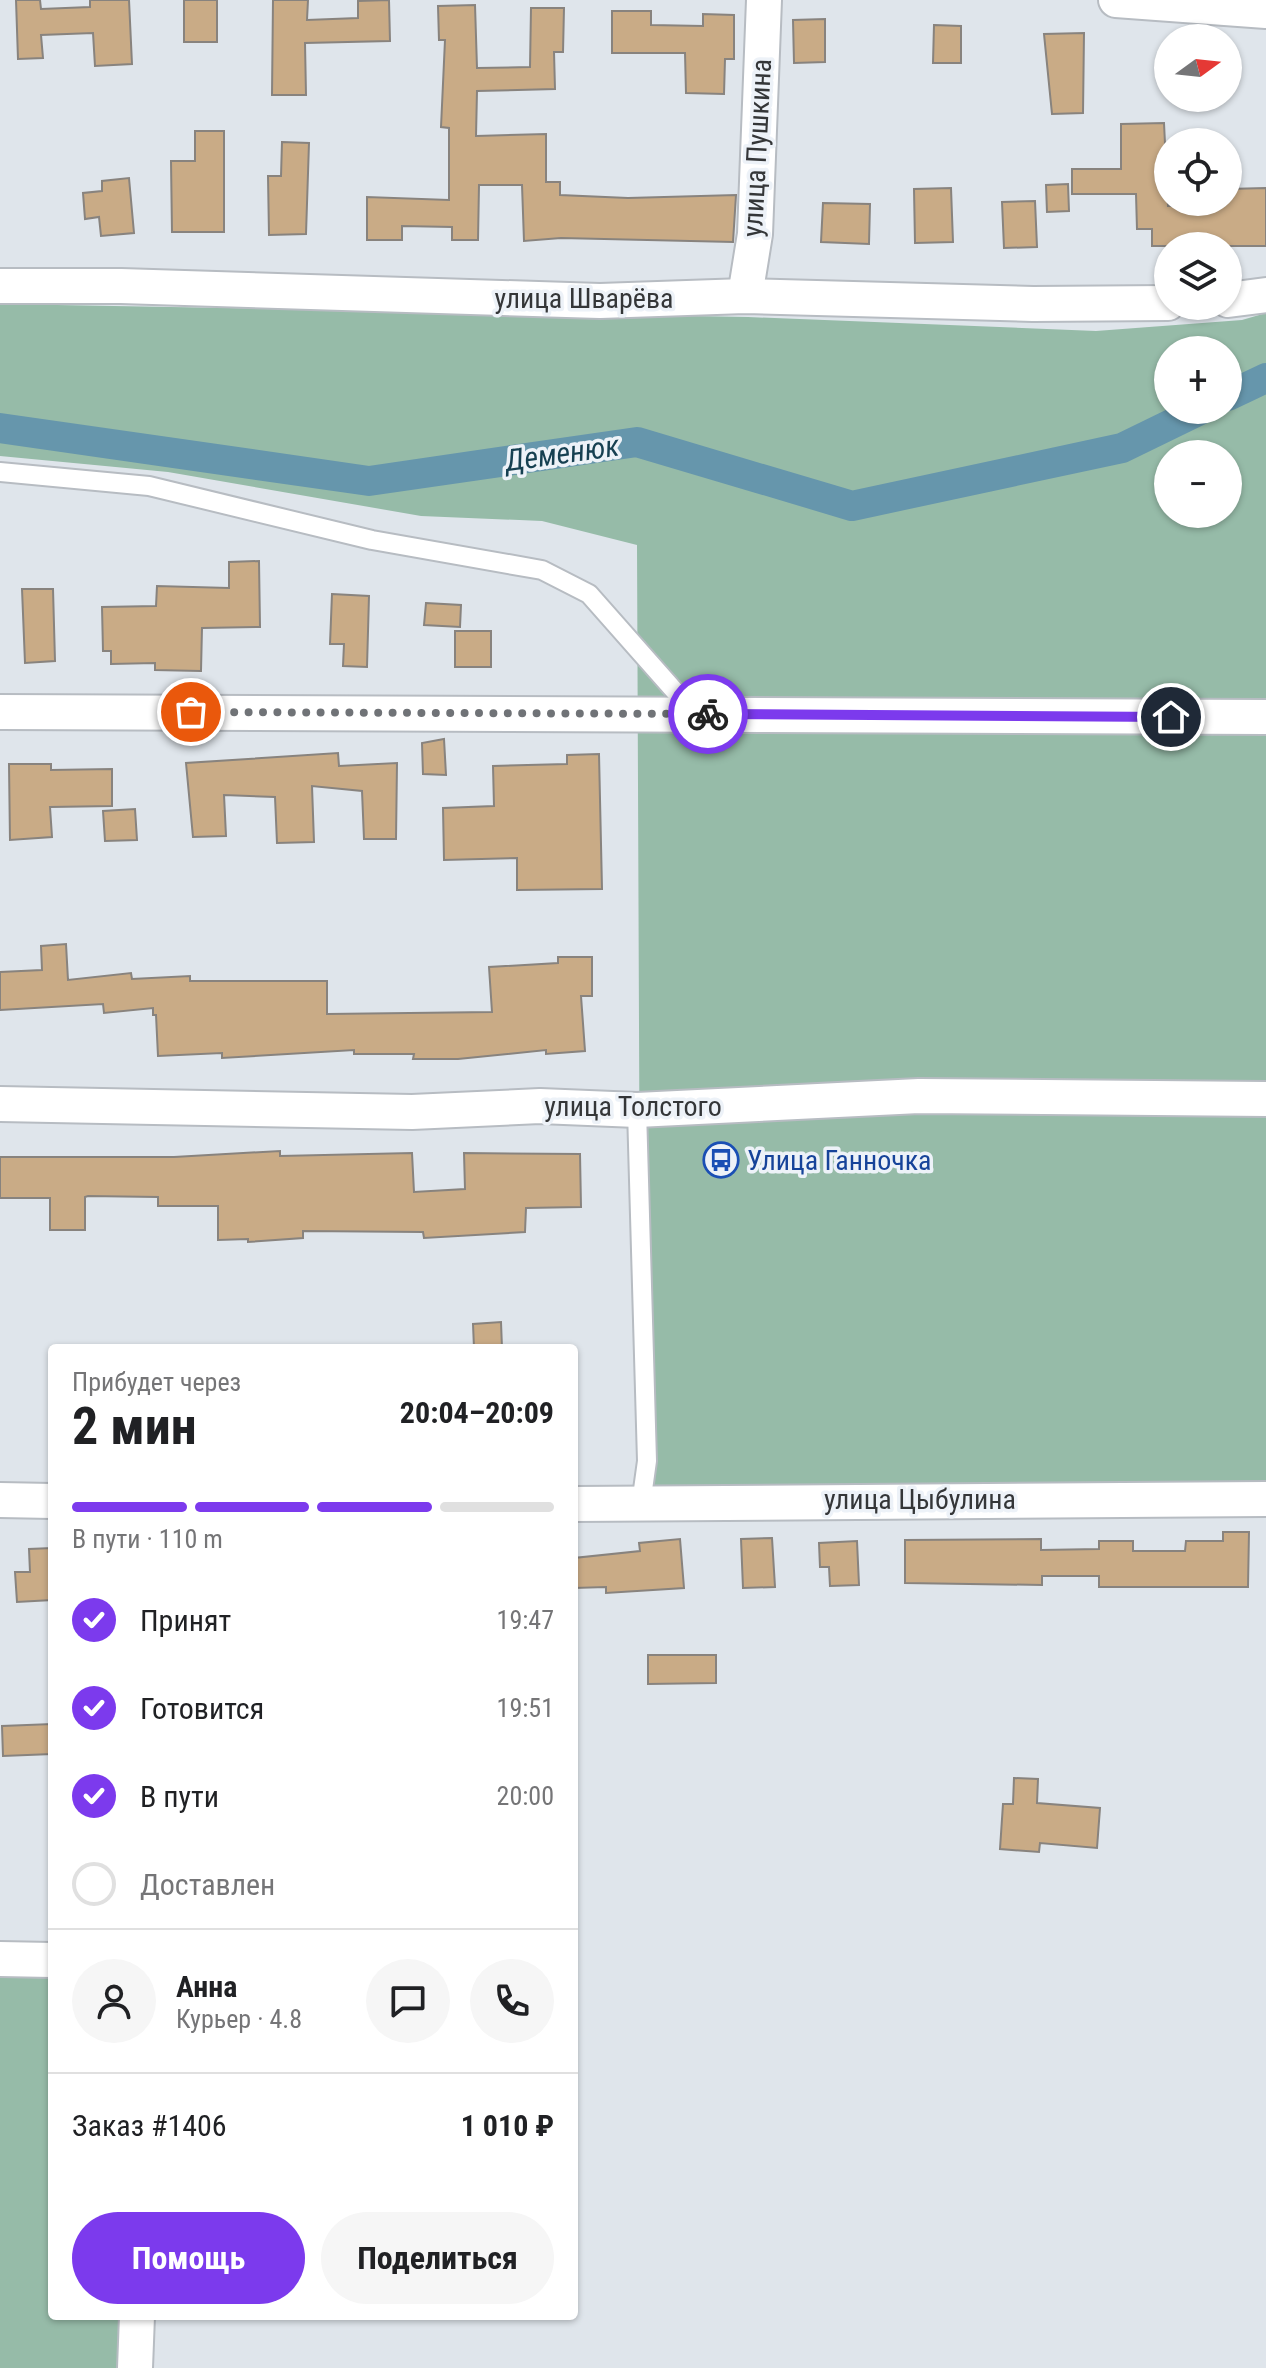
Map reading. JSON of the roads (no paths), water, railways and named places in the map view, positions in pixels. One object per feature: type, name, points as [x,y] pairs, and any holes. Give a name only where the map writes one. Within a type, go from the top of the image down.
[{"type":"street","name":"улица Пушкина","points":[[745,296],[755,234],[764,0]]},
{"type":"street","points":[[1116,0],[1266,11]]},
{"type":"street","name":"улица Шварёва","points":[[0,286],[121,286],[600,301],[745,296],[1154,303]]},
{"type":"street","points":[[1242,298],[1266,295]]},
{"type":"street","points":[[0,712],[1266,717]]},
{"type":"street","name":"улица Толстого","points":[[0,1104],[412,1112],[540,1106],[637,1110],[919,1096],[1266,1099]]},
{"type":"street","name":"улица Цыбулина","points":[[578,1504],[1266,1499]]},
{"type":"street","points":[[0,1500],[48,1501]]},
{"type":"street","points":[[0,1959],[48,1960]]},
{"type":"street","points":[[135,2368],[137,2320]]},
{"type":"lane","points":[[0,472],[149,486],[372,540],[542,570],[589,594],[695,714]]},
{"type":"lane","points":[[637,1110],[647,1461],[641,1504]]},
{"type":"waterway","name":"Деменюк","points":[[1242,389],[1266,378]]},
{"type":"waterway","name":"Деменюк","points":[[0,428],[369,481],[637,442],[852,506],[1122,448],[1171,424]]},
{"type":"place","name":"Улица Ганночка","points":[[721,1160]]}]
